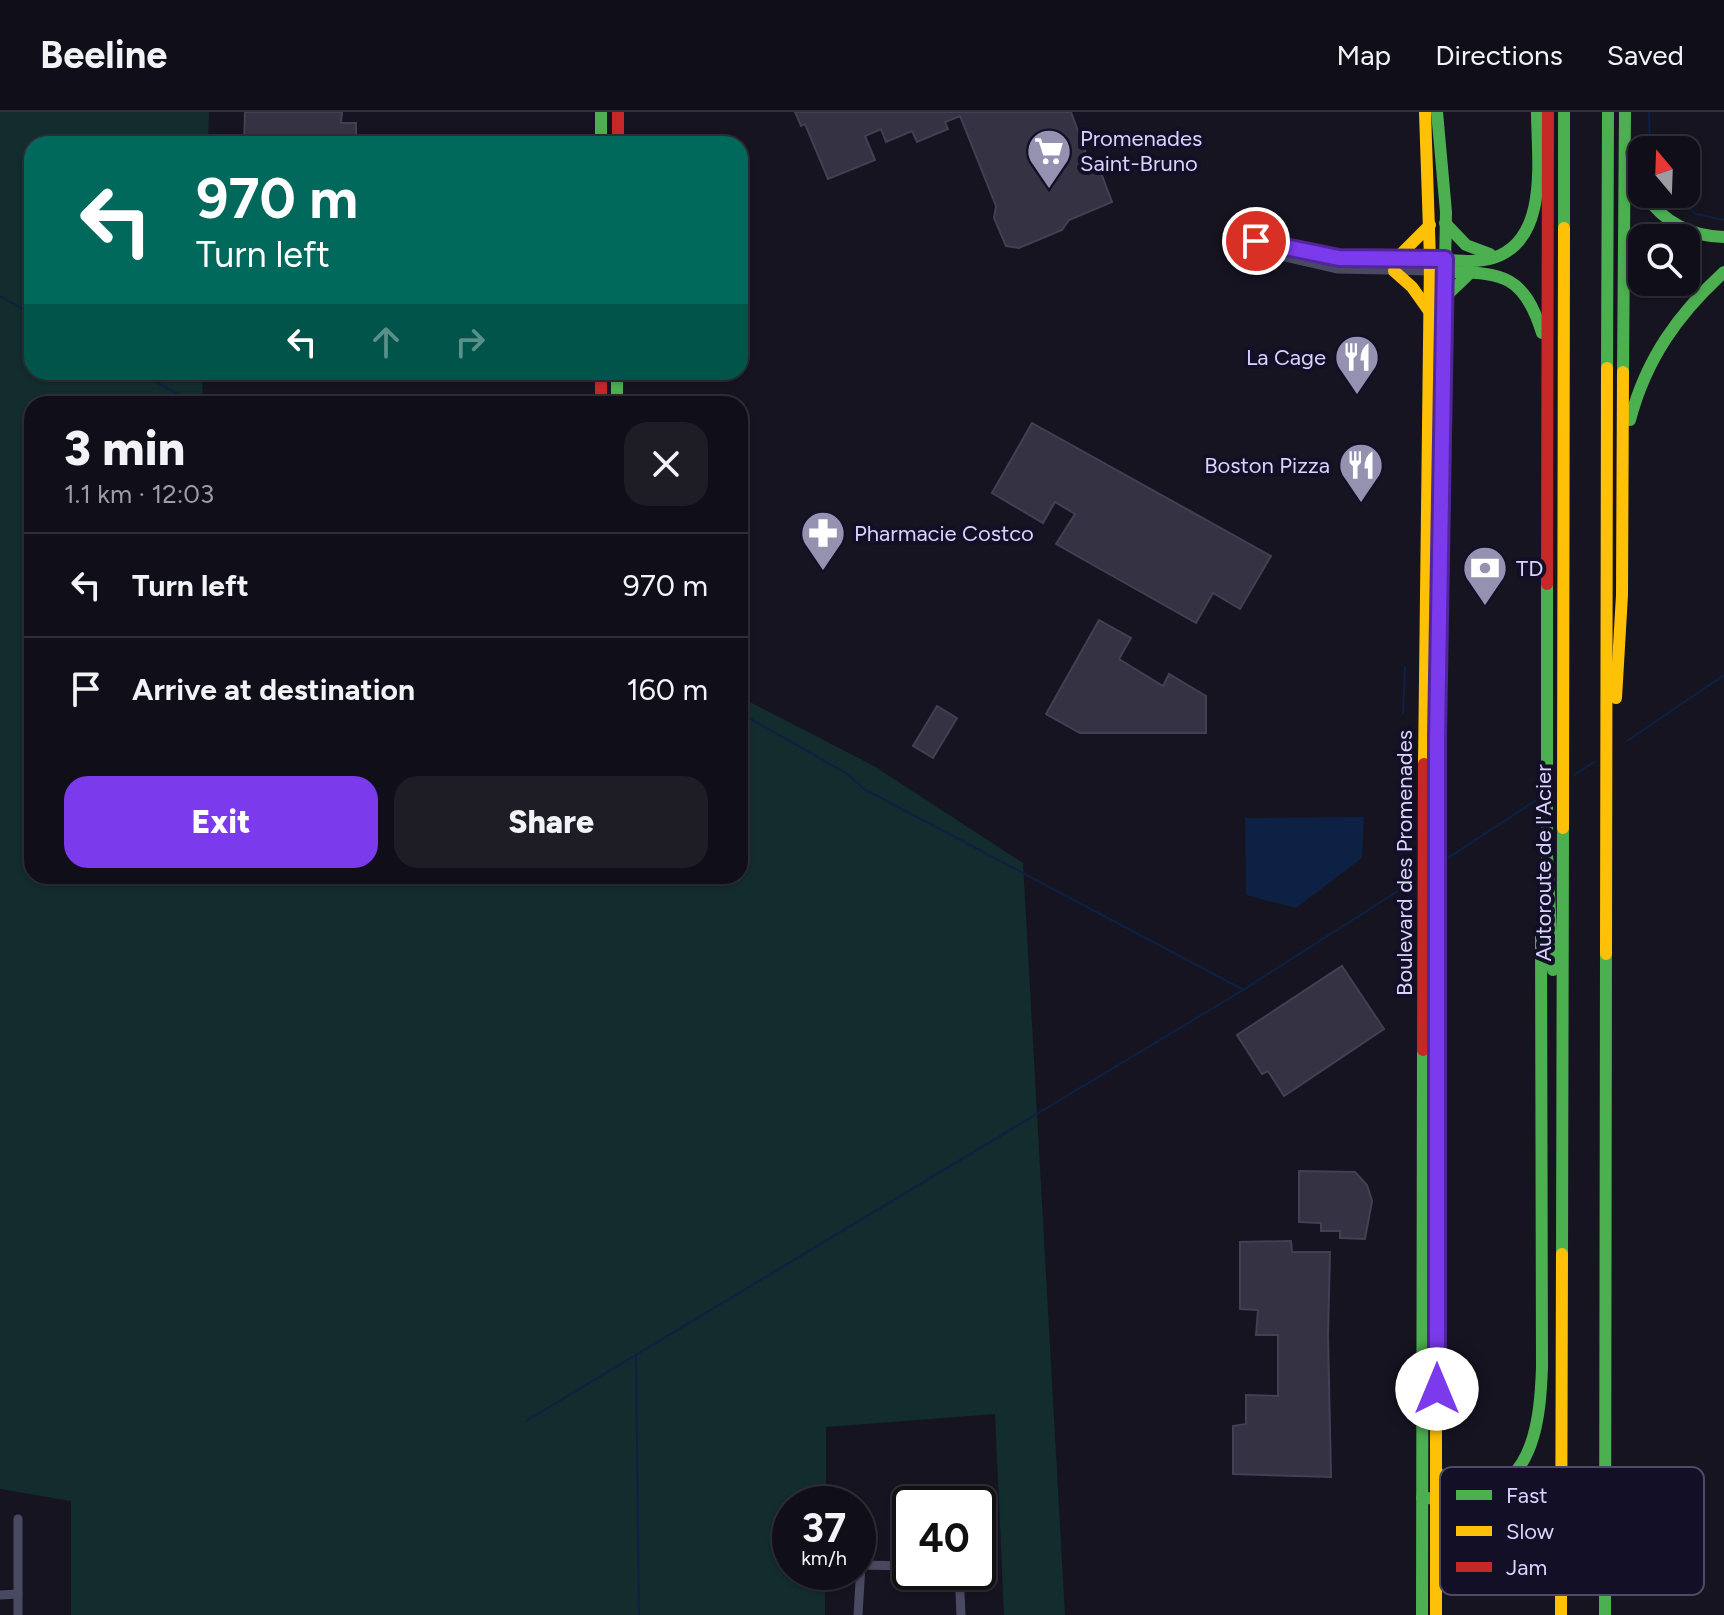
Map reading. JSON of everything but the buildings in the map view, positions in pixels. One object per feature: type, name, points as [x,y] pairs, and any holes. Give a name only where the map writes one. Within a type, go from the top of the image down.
[{"type":"main road","points":[[601,112],[601,136]]},
{"type":"main road","points":[[618,112],[618,136]]},
{"type":"main road","name":"Boulevard des Promenades","points":[[1422,1615],[1424,724],[1430,265],[1425,112]]},
{"type":"main road","name":"Boulevard des Promenades","points":[[1436,1615],[1437,737],[1445,273],[1445,223],[1437,112]]},
{"type":"main road","points":[[1430,265],[1445,259],[1485,259],[1504,254],[1525,236],[1534,215],[1537,112]]},
{"type":"main road","points":[[1548,112],[1547,855],[1562,1063]]},
{"type":"main road","name":"Autoroute de l'Acier","points":[[1561,1467],[1564,112]]},
{"type":"main road","points":[[1605,1467],[1608,112]]},
{"type":"main road","points":[[1606,818],[1621,644],[1626,118]]},
{"type":"main road","points":[[1655,208],[1678,227],[1697,234],[1724,237]]},
{"type":"main road","points":[[1445,223],[1474,249],[1504,254]]},
{"type":"main road","points":[[1429,312],[1395,265],[1430,225]]},
{"type":"main road","points":[[1430,265],[1445,273],[1500,276],[1523,288],[1537,309],[1546,347]]},
{"type":"main road","points":[[1623,449],[1636,395],[1656,348],[1681,313],[1724,272]]},
{"type":"main road","points":[[1444,298],[1469,274]]},
{"type":"main road","points":[[1521,1467],[1533,1443],[1540,1407],[1543,1170],[1540,981],[1547,855]]},
{"type":"main road","points":[[1436,1471],[1440,1475]]},
{"type":"main road","points":[[1422,1498],[1440,1498]]},
{"type":"main road","name":"Autoroute de l'Acier","points":[[1558,1615],[1559,1595]]},
{"type":"main road","points":[[1605,1595],[1605,1615]]},
{"type":"street","points":[[1243,242],[1338,269],[1430,265]]},
{"type":"street","points":[[18,1519],[18,1615]]},
{"type":"street","points":[[858,1615],[861,1565],[892,1566]]},
{"type":"street","points":[[960,1590],[961,1615]]},
{"type":"street","points":[[0,1595],[18,1594]]},
{"type":"green space","points":[[0,112],[209,112],[208,136],[24,136],[24,380],[203,380],[202,396],[24,396],[24,884],[748,884],[748,701],[874,766],[1023,863],[1065,1615],[1004,1615],[995,1414],[826,1427],[826,1486],[772,1486],[772,1590],[825,1590],[825,1615],[71,1615],[71,1501],[0,1489]]},
{"type":"water","points":[[1364,817],[1362,858],[1296,908],[1246,895],[1245,818]]},
{"type":"waterway","points":[[1649,112],[1650,136]]},
{"type":"waterway","points":[[1688,208],[1696,214],[1724,220]]},
{"type":"waterway","points":[[0,296],[24,310]]},
{"type":"waterway","points":[[152,380],[182,396]]},
{"type":"waterway","points":[[1403,713],[1405,667]]},
{"type":"waterway","points":[[1627,741],[1724,675]]},
{"type":"waterway","points":[[748,718],[846,773],[864,789],[1242,989]]},
{"type":"waterway","points":[[1574,775],[1594,762]]},
{"type":"waterway","points":[[1399,773],[1402,816]]},
{"type":"waterway","points":[[1448,858],[1535,801]]},
{"type":"waterway","points":[[1401,851],[1400,878],[1406,885]]},
{"type":"waterway","points":[[526,1421],[1243,990],[1415,880]]},
{"type":"waterway","points":[[636,1357],[639,1615]]},
{"type":"traffic: fast","points":[[601,112],[601,136]]},
{"type":"traffic: fast","points":[[1437,112],[1446,212],[1442,435]]},
{"type":"traffic: fast","points":[[1430,259],[1486,260],[1511,248],[1524,234],[1536,196],[1537,112]]},
{"type":"traffic: fast","points":[[1564,112],[1564,228]]},
{"type":"traffic: fast","points":[[1607,368],[1608,112]]},
{"type":"traffic: fast","points":[[1623,372],[1625,112]]},
{"type":"traffic: fast","points":[[1656,208],[1678,226],[1700,234],[1724,237]]},
{"type":"traffic: fast","points":[[1445,223],[1466,245],[1490,254]]},
{"type":"traffic: fast","points":[[1430,271],[1487,274],[1514,284],[1534,311],[1542,333]]},
{"type":"traffic: fast","points":[[1630,420],[1645,377],[1666,339],[1692,304],[1724,272]]},
{"type":"traffic: fast","points":[[1444,298],[1469,274]]},
{"type":"traffic: fast","points":[[617,380],[617,396]]},
{"type":"traffic: fast","points":[[1547,584],[1547,855],[1553,970]]},
{"type":"traffic: fast","points":[[1562,1254],[1563,828]]},
{"type":"traffic: fast","points":[[1436,1298],[1437,906]]},
{"type":"traffic: fast","points":[[1519,1467],[1531,1445],[1536,1426],[1542,1368],[1541,937]]},
{"type":"traffic: fast","points":[[1605,1467],[1606,954]]},
{"type":"traffic: fast","points":[[1422,1615],[1423,1050]]},
{"type":"traffic: fast","points":[[1436,1471],[1440,1475]]},
{"type":"traffic: fast","points":[[1422,1498],[1440,1499]]},
{"type":"traffic: fast","points":[[1605,1595],[1605,1615]]},
{"type":"traffic: slow","points":[[1424,764],[1430,259],[1425,112]]},
{"type":"traffic: slow","points":[[1396,259],[1430,225]]},
{"type":"traffic: slow","points":[[1563,828],[1564,228]]},
{"type":"traffic: slow","points":[[1394,271],[1412,287],[1429,311]]},
{"type":"traffic: slow","points":[[1606,954],[1607,368]]},
{"type":"traffic: slow","points":[[1616,698],[1622,595],[1623,372]]},
{"type":"traffic: slow","points":[[1561,1467],[1562,1254]]},
{"type":"traffic: slow","points":[[1436,1298],[1436,1615]]},
{"type":"traffic: slow","points":[[1561,1595],[1561,1615]]},
{"type":"traffic: jam","points":[[618,112],[618,136]]},
{"type":"traffic: jam","points":[[1547,584],[1548,112]]},
{"type":"traffic: jam","points":[[601,380],[601,396]]},
{"type":"traffic: jam","points":[[1437,906],[1442,435]]},
{"type":"traffic: jam","points":[[1423,1050],[1424,764]]},
{"type":"place","name":"Promenades Saint-Bruno","points":[[1049,190]]},
{"type":"place","name":"La Cage","points":[[1357,396]]},
{"type":"place","name":"Boston Pizza","points":[[1361,504]]},
{"type":"place","name":"Pharmacie Costco","points":[[823,572]]},
{"type":"place","name":"TD","points":[[1485,607]]},
{"type":"route","points":[[1256,241],[1339,258],[1445,259],[1437,737],[1437,1389]]}]
